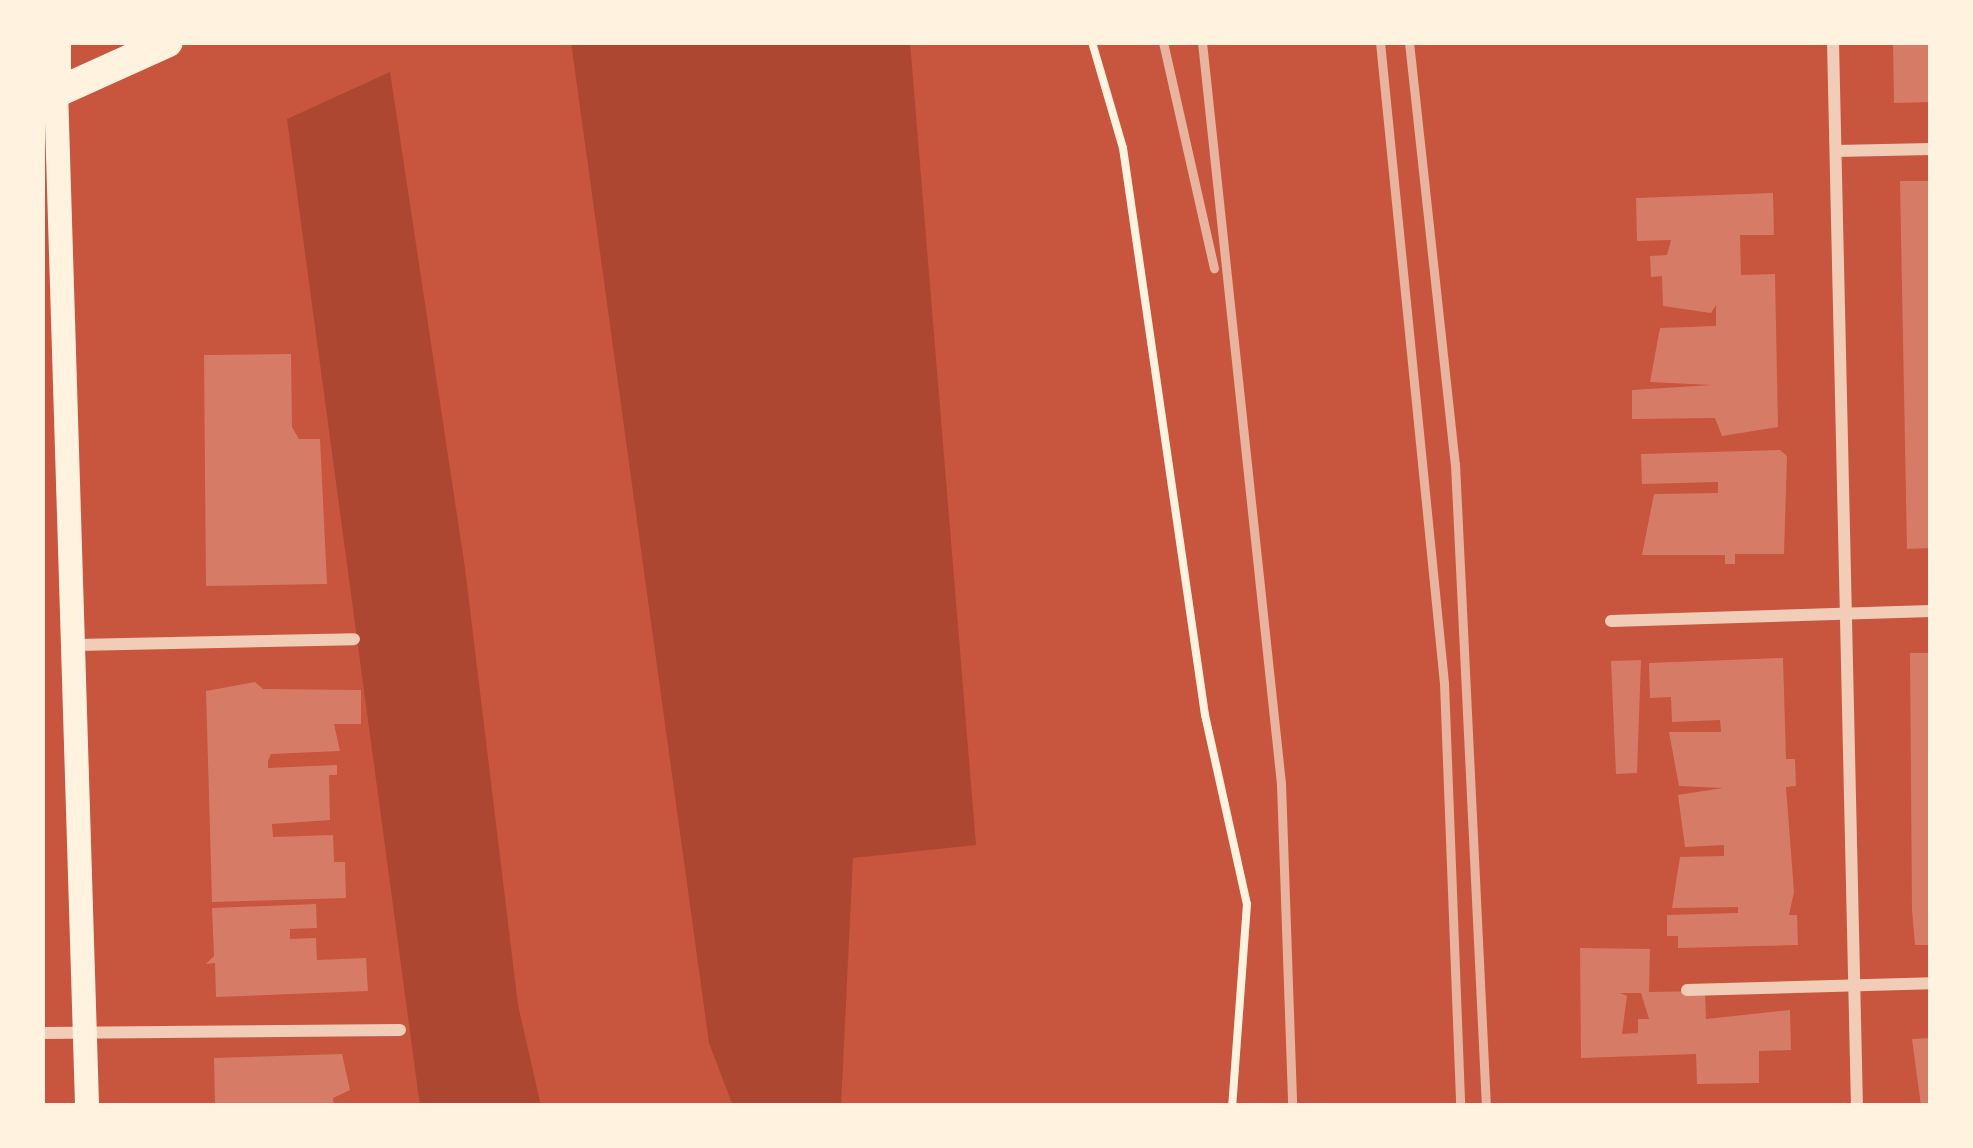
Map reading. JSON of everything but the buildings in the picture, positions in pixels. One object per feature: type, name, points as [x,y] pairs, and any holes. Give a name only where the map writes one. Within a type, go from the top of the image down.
[{"type":"main road","points":[[56,42],[49,95],[77,645],[87,1106]]},
{"type":"main road","points":[[49,95],[168,42]]},
{"type":"street","points":[[1833,42],[1857,1106]]},
{"type":"street","points":[[1835,151],[1931,149]]},
{"type":"street","points":[[1611,621],[1931,611]]},
{"type":"street","points":[[77,645],[354,639]]},
{"type":"street","points":[[1687,990],[1931,983]]},
{"type":"street","points":[[42,1033],[400,1030]]},
{"type":"path","points":[[1092,42],[1124,148],[1205,715],[1247,904],[1232,1106]]},
{"type":"shaded area","points":[[571,42],[910,42],[976,845],[853,858],[841,1106],[733,1106],[709,1043]]},
{"type":"shaded area","points":[[390,72],[465,568],[518,1005],[541,1106],[420,1106],[287,119]]},
{"type":"railway","points":[[1163,42],[1214,268]]},
{"type":"railway","points":[[1202,42],[1281,784],[1292,1106]]},
{"type":"railway","points":[[1380,42],[1444,683],[1460,1106]]},
{"type":"railway","points":[[1409,42],[1455,464],[1486,1106]]}]
